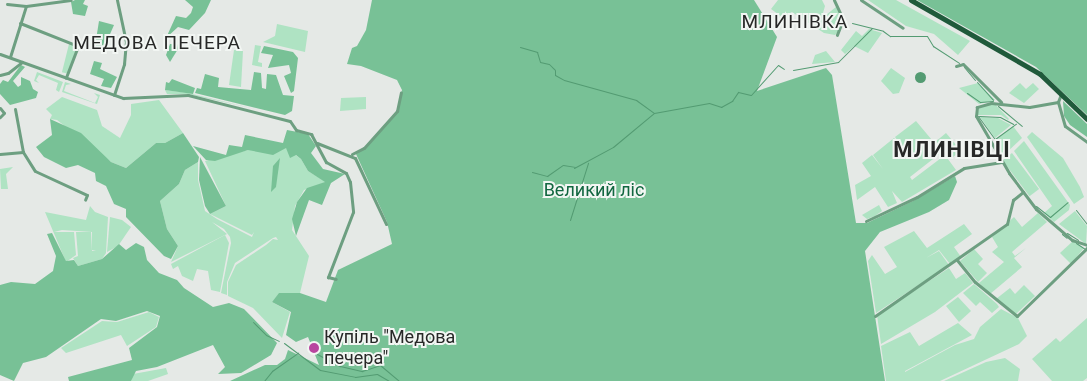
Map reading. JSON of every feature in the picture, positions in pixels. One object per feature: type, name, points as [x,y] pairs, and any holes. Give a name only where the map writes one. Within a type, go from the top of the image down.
[{"type":"main road","points":[[911,0],[1034,70],[1087,119]]},
{"type":"street","points":[[7,4],[26,6],[71,0]]},
{"type":"street","points":[[114,95],[124,64],[126,42],[117,0]]},
{"type":"street","points":[[862,0],[903,28]]},
{"type":"street","points":[[834,1],[843,19],[837,35]]},
{"type":"street","points":[[10,57],[26,6]]},
{"type":"street","points":[[20,23],[78,46],[66,78]]},
{"type":"street","points":[[0,54],[129,99],[188,95],[290,121],[296,130],[311,134],[317,142],[326,162],[346,173],[350,182],[353,212],[328,277],[336,279]]},
{"type":"street","points":[[0,75],[14,69],[22,62]]},
{"type":"street","points":[[959,65],[1002,102]]},
{"type":"street","points":[[352,154],[364,148],[397,111],[401,92]]},
{"type":"street","points":[[1062,94],[1058,102],[1065,126],[1087,142]]},
{"type":"street","points":[[958,260],[975,282],[1017,316],[1087,247],[1058,230],[1023,192],[1002,162],[995,144],[976,118],[976,109],[979,105],[1002,102],[1028,106],[1058,102]]},
{"type":"street","points":[[0,108],[4,113],[0,117]]},
{"type":"street","points":[[15,109],[23,152],[35,171],[87,195],[85,200]]},
{"type":"street","points":[[317,142],[352,154],[386,224]]},
{"type":"street","points":[[0,154],[23,152]]},
{"type":"street","points":[[866,221],[917,197],[964,168],[1002,162]]},
{"type":"street","points":[[875,316],[958,260],[1007,224],[1013,200],[1023,192]]},
{"type":"shaded area","points":[[778,0],[822,0],[825,6],[823,13],[826,15],[836,7],[842,19],[838,32],[835,35],[824,33],[792,12],[782,17],[771,9]]},
{"type":"shaded area","points":[[868,0],[896,0],[970,41],[958,55],[934,34],[906,26]]},
{"type":"shaded area","points":[[277,24],[308,31],[305,52],[263,42],[275,36]]},
{"type":"shaded area","points":[[869,29],[882,33],[868,53],[854,46],[845,54],[841,50],[856,31],[862,36]]},
{"type":"shaded area","points":[[69,44],[77,46],[70,74],[62,72]]},
{"type":"shaded area","points":[[255,45],[261,46],[258,62],[262,63],[262,67],[252,65]]},
{"type":"shaded area","points":[[234,50],[243,51],[241,87],[229,85]]},
{"type":"shaded area","points":[[826,51],[835,62],[812,64],[815,55]]},
{"type":"shaded area","points":[[891,68],[905,78],[899,93],[893,94],[881,81]]},
{"type":"shaded area","points":[[920,71],[926,77],[920,83],[914,77]]},
{"type":"shaded area","points":[[37,72],[63,82],[59,92],[56,90],[58,83],[39,75],[36,80],[39,83],[34,81]]},
{"type":"shaded area","points":[[65,82],[71,84],[66,85],[64,91],[95,103],[98,97],[94,93],[100,95],[97,104],[62,92]]},
{"type":"shaded area","points":[[978,83],[995,100],[979,104],[959,88]]},
{"type":"shaded area","points":[[1020,83],[1026,89],[1033,83],[1039,89],[1024,103],[1009,93]]},
{"type":"shaded area","points":[[165,90],[188,93],[259,110],[188,94],[167,94]]},
{"type":"shaded area","points":[[62,97],[97,110],[102,126],[120,138],[131,115],[131,104],[159,100],[183,133],[165,143],[156,143],[126,168],[111,162],[57,120],[50,119],[52,115],[46,109]]},
{"type":"shaded area","points":[[366,97],[366,109],[340,111],[341,98]]},
{"type":"shaded area","points":[[994,103],[1008,120],[1001,115],[977,115],[980,106]]},
{"type":"shaded area","points":[[980,117],[998,118],[1011,125],[995,138]]},
{"type":"shaded area","points":[[916,121],[942,152],[910,177],[912,180],[945,155],[956,170],[902,202],[892,191],[897,203],[888,207],[875,187],[857,200],[855,185],[871,176],[862,163],[872,155],[883,169],[873,155],[894,138],[906,152],[895,137]]},
{"type":"shaded area","points":[[1013,126],[1022,138],[1003,156],[996,140]]},
{"type":"shaded area","points":[[1032,132],[1063,158],[1080,187],[1084,197],[1074,204],[1027,137]]},
{"type":"shaded area","points":[[946,133],[961,151],[951,159],[936,141]]},
{"type":"shaded area","points":[[1024,141],[1070,205],[1069,210],[1054,222],[1044,213],[1052,206],[1014,151]]},
{"type":"shaded area","points":[[286,148],[301,159],[308,171],[326,182],[304,190],[295,206],[292,230],[309,256],[300,293],[279,294],[272,302],[290,312],[282,338],[253,308],[228,296],[228,282],[236,265],[273,239],[278,240],[276,237],[235,263],[227,282],[227,295],[221,293],[231,243],[230,237],[224,229],[212,222],[227,234],[171,262],[178,246],[167,229],[160,201],[179,184],[185,170],[198,162],[198,180],[205,211],[217,219],[252,237],[254,232],[252,235],[210,214],[226,206],[205,161],[248,150]]},
{"type":"shaded area","points":[[1012,153],[1039,189],[1029,196],[1002,160]]},
{"type":"shaded area","points":[[13,167],[6,174],[8,189],[1,189],[0,169]]},
{"type":"shaded area","points":[[879,205],[882,211],[875,216],[867,219],[862,215]]},
{"type":"shaded area","points":[[90,206],[95,212],[108,217],[106,253],[102,259],[78,266],[73,258],[78,256],[76,232],[91,232],[92,251],[96,250],[92,250],[92,232],[62,230],[54,232],[74,232],[76,255],[66,262],[45,212],[86,220]]},
{"type":"shaded area","points":[[1075,211],[1087,226],[1086,244],[1059,224]]},
{"type":"shaded area","points":[[1038,213],[1047,222],[1012,252],[1015,256],[1026,248],[1014,258],[1022,267],[990,294],[979,283],[1004,262],[992,252],[998,247],[992,237],[1014,217],[1022,227]]},
{"type":"shaded area","points":[[110,217],[122,220],[131,227],[118,246],[107,252]]},
{"type":"shaded area","points":[[964,224],[972,234],[954,247],[961,257],[950,264],[939,250],[926,258],[939,251],[949,265],[876,313],[868,261],[872,255],[885,274],[897,267],[884,247],[914,231],[927,248]]},
{"type":"shaded area","points":[[225,235],[229,243],[220,292],[211,290],[208,271],[197,269],[193,281],[182,276],[178,266],[173,269],[171,264]]},
{"type":"shaded area","points":[[1073,241],[1084,248],[1071,264],[1060,253]]},
{"type":"shaded area","points":[[974,249],[983,259],[978,264],[987,273],[978,282],[960,261]]},
{"type":"shaded area","points":[[949,268],[956,279],[965,273],[973,283],[935,312],[881,344],[877,315]]},
{"type":"shaded area","points":[[974,284],[999,307],[992,313],[980,302],[976,306],[963,293]]},
{"type":"shaded area","points":[[1024,285],[1035,296],[1015,315],[996,299],[1010,288],[1015,294]]},
{"type":"shaded area","points":[[958,297],[971,311],[959,322],[946,306]]},
{"type":"shaded area","points":[[1001,309],[1018,318],[1027,336],[1019,344],[940,381],[886,381],[881,346],[910,332],[919,346],[958,323],[972,335],[905,372],[955,345],[974,339],[980,327]]},
{"type":"shaded area","points":[[149,312],[159,317],[156,327],[127,346],[121,335],[66,353],[61,348],[102,321],[117,322]]},
{"type":"shaded area","points":[[1087,318],[1087,378],[1083,381],[1052,381],[1032,359],[1056,338],[1060,342]]},
{"type":"shaded area","points":[[1005,358],[1020,369],[1018,381],[944,381],[986,362]]},
{"type":"shaded area","points":[[166,368],[168,374],[148,381],[131,381],[133,374]]},
{"type":"green space","points":[[85,0],[83,4],[88,6],[85,16],[73,14],[71,2]]},
{"type":"green space","points":[[185,0],[211,0],[205,13],[189,30],[178,27],[166,38],[176,16],[186,18],[191,13],[193,7]]},
{"type":"green space","name":"Великий ліс","points":[[372,0],[754,0],[777,37],[757,91],[826,68],[832,75],[856,223],[867,223],[913,201],[955,176],[957,182],[949,200],[929,212],[880,232],[865,251],[885,381],[230,381],[265,365],[277,365],[285,359],[288,350],[319,365],[308,337],[296,342],[286,335],[291,312],[272,302],[279,293],[300,293],[326,302],[338,270],[392,244],[387,222],[356,154],[365,148],[397,111],[402,90],[397,80],[361,66],[347,64],[352,48],[357,46],[366,30]]},
{"type":"green space","points":[[917,0],[1087,0],[1087,115],[1036,67]]},
{"type":"green space","points":[[99,21],[114,25],[104,48],[95,46]]},
{"type":"green space","points":[[170,44],[177,44],[178,49],[170,62],[166,55]]},
{"type":"green space","points":[[264,46],[293,52],[298,58],[294,91],[291,93],[284,76],[291,73],[289,65],[268,68],[273,55],[261,53]]},
{"type":"green space","points":[[94,61],[102,63],[100,69],[117,77],[111,88],[101,86],[104,79],[90,74]]},
{"type":"green space","points":[[21,65],[25,67],[13,81],[18,87],[21,85],[21,77],[30,81],[33,89],[38,92],[36,98],[10,105],[0,94],[0,84],[3,80],[8,82]]},
{"type":"green space","points":[[254,72],[261,73],[262,88],[266,89],[267,74],[276,75],[283,95],[294,96],[292,111],[285,115],[195,93],[197,88],[201,89],[205,74],[219,78],[218,87],[251,90]]},
{"type":"green space","points":[[172,79],[195,88],[193,94],[165,90],[166,82],[169,83]]},
{"type":"green space","points":[[1063,101],[1087,124],[1087,137],[1070,125],[1064,116]]},
{"type":"green space","points":[[50,119],[81,133],[111,162],[126,168],[156,143],[165,143],[183,133],[199,157],[198,162],[185,170],[179,184],[160,201],[167,229],[178,246],[171,259],[164,256],[126,217],[126,209],[114,204],[106,186],[96,181],[95,173],[78,165],[66,168],[44,157],[36,147],[52,135]]},
{"type":"green space","points":[[287,130],[308,134],[316,146],[311,153],[323,169],[345,174],[331,183],[322,205],[309,200],[296,236],[292,219],[297,202],[307,188],[325,182],[308,171],[301,159],[296,155],[290,158],[286,148],[273,155],[248,150],[215,161],[206,160],[193,146],[226,155],[229,145],[242,147],[245,135],[283,143]]},
{"type":"green space","points":[[200,157],[226,206],[210,214],[205,206],[199,180]]},
{"type":"green space","points":[[280,158],[276,187],[271,192],[273,166]]},
{"type":"green space","points":[[52,233],[66,261],[74,260],[78,266],[102,259],[119,244],[126,250],[136,243],[144,247],[147,260],[159,273],[177,280],[184,288],[213,307],[229,303],[244,309],[277,343],[271,355],[241,373],[218,374],[225,367],[213,345],[157,367],[136,371],[131,381],[69,381],[68,377],[132,360],[129,348],[157,327],[160,316],[147,311],[116,321],[101,319],[46,357],[23,363],[14,381],[0,375],[0,285],[11,282],[35,284],[53,271],[56,256],[47,234]]},
{"type":"waterway","points":[[852,23],[883,31],[890,36],[927,36],[933,46],[959,63]]},
{"type":"waterway","points":[[793,70],[838,62],[872,28]]},
{"type":"waterway","points":[[520,47],[537,52],[540,62],[549,64],[555,70],[555,75],[564,80],[636,100],[654,113],[709,103],[721,107],[732,101],[738,92],[751,95],[778,65],[784,69]]},
{"type":"waterway","points":[[964,67],[975,80]]},
{"type":"waterway","points":[[977,82],[993,100]]},
{"type":"waterway","points":[[967,93],[980,102],[993,101]]},
{"type":"waterway","points":[[998,106],[1022,126]]},
{"type":"waterway","points":[[574,168],[613,147],[654,113]]},
{"type":"waterway","points":[[978,116],[995,139],[1016,124]]},
{"type":"waterway","points":[[979,116],[1000,117],[1013,124]]},
{"type":"waterway","points":[[570,220],[588,163]]},
{"type":"waterway","points":[[532,172],[547,176],[563,165],[575,167]]},
{"type":"waterway","points":[[1036,206],[1050,217],[1068,202]]},
{"type":"waterway","points":[[1076,210],[1087,224]]},
{"type":"waterway","points":[[1067,233],[1078,240]]},
{"type":"waterway","points":[[1062,234],[1067,238]]},
{"type":"waterway","points":[[1076,243],[1085,249]]},
{"type":"waterway","points":[[253,322],[266,335],[279,341]]},
{"type":"waterway","points":[[284,343],[320,370],[355,377],[377,374],[389,381]]},
{"type":"waterway","points":[[315,345],[317,354],[340,366],[362,371],[380,365],[399,381]]},
{"type":"waterway","points":[[264,381],[272,371],[298,353]]},
{"type":"place","name":"Купіль \"Медова печера\"","points":[[314,348]]},
{"type":"district","name":"МЛИНІВКА","points":[[795,22]]},
{"type":"district","name":"МЕДОВА ПЕЧЕРА","points":[[157,43]]},
{"type":"district","name":"МЛИНІВЦІ","points":[[952,150]]}]
